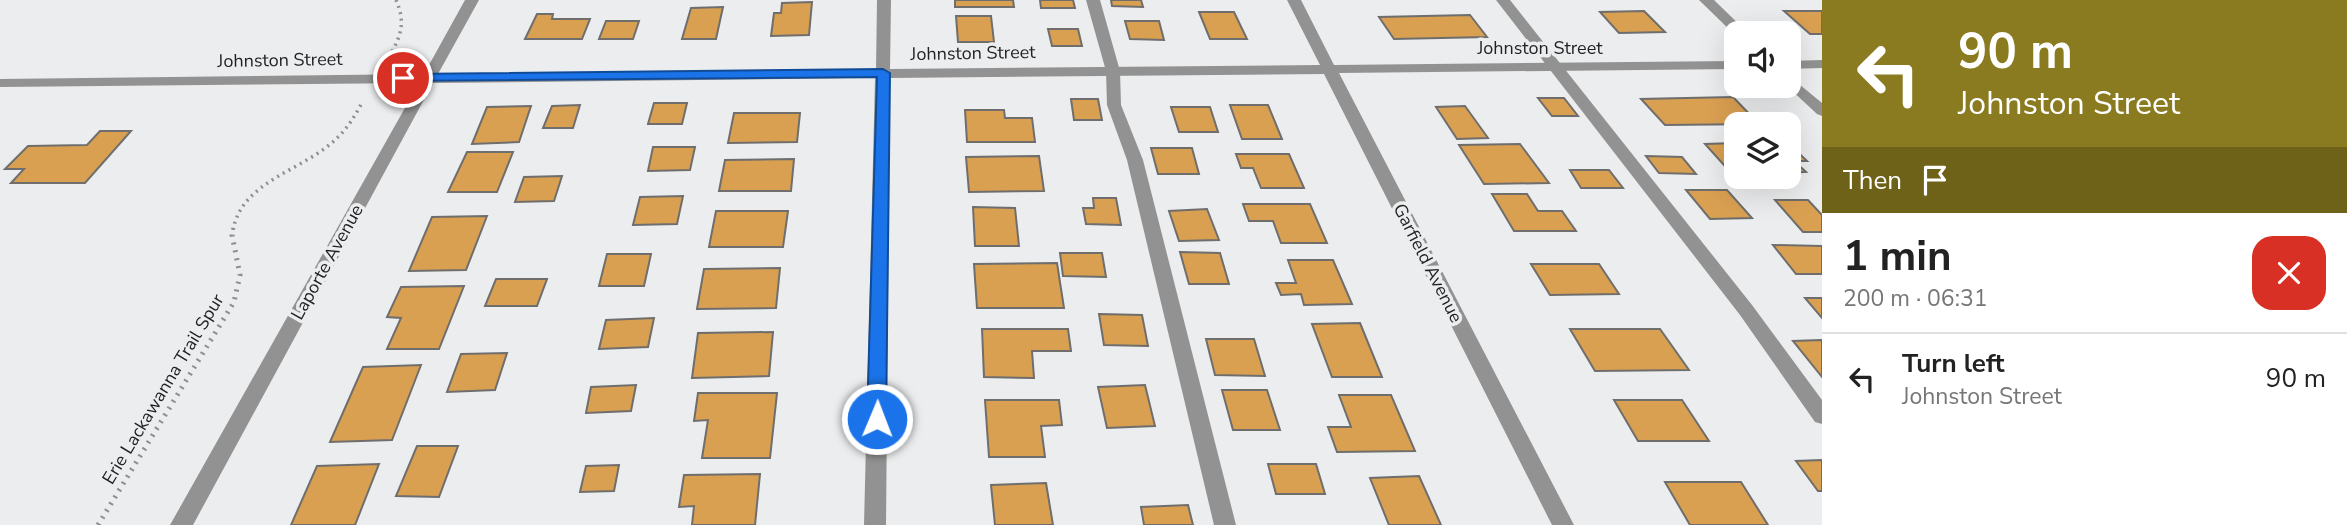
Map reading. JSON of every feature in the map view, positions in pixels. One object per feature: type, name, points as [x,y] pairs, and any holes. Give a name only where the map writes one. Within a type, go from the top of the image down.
[{"type":"street","name":"Laporte Avenue","points":[[181,525],[472,0]]},
{"type":"street","points":[[875,525],[884,0]]},
{"type":"street","points":[[1093,0],[1113,71],[1114,105],[1135,160],[1225,525]]},
{"type":"street","name":"Garfield Avenue","points":[[1294,0],[1563,525]]},
{"type":"street","points":[[1503,0],[1746,310],[1822,416]]},
{"type":"street","points":[[1706,0],[1728,21]]},
{"type":"street","points":[[1801,65],[1822,64]]},
{"type":"street","name":"Johnston Street","points":[[0,83],[1724,65]]},
{"type":"street","points":[[1801,91],[1822,111]]},
{"type":"path","name":"Erie Lackawanna Trail Spur","points":[[97,525],[234,302],[240,275],[232,235],[236,214],[248,197],[333,142],[349,124],[403,32],[403,15],[396,0]]},
{"type":"building","points":[[955,0],[1013,0],[1014,7],[955,7]]},
{"type":"building","points":[[1040,0],[1073,0],[1075,8],[1041,8]]},
{"type":"building","points":[[1111,0],[1141,0],[1143,7],[1112,6]]},
{"type":"building","points":[[812,2],[809,35],[771,36],[774,13],[781,13],[782,3]]},
{"type":"building","points":[[723,7],[716,39],[682,39],[691,8]]},
{"type":"building","points":[[1644,11],[1665,32],[1619,33],[1600,12]]},
{"type":"building","points":[[1784,11],[1822,11],[1822,34],[1810,34],[1801,26],[1801,21],[1795,21]]},
{"type":"building","points":[[1199,12],[1234,12],[1247,39],[1210,39]]},
{"type":"building","points":[[537,14],[553,14],[552,19],[590,19],[582,39],[525,39]]},
{"type":"building","points":[[1470,15],[1487,37],[1394,39],[1379,17]]},
{"type":"building","points":[[956,16],[991,16],[994,42],[958,42]]},
{"type":"building","points":[[606,21],[639,21],[633,39],[599,39]]},
{"type":"building","points":[[1125,21],[1159,21],[1164,40],[1130,39]]},
{"type":"building","points":[[1048,29],[1078,29],[1082,46],[1052,46]]},
{"type":"building","points":[[1538,98],[1564,98],[1578,116],[1552,116]]},
{"type":"building","points":[[1734,98],[1747,112],[1724,112],[1724,124],[1665,125],[1641,99]]},
{"type":"building","points":[[1071,99],[1098,99],[1102,120],[1074,120]]},
{"type":"building","points":[[654,103],[687,103],[682,124],[648,124]]},
{"type":"building","points":[[580,105],[573,128],[543,128],[552,106]]},
{"type":"building","points":[[1230,105],[1268,105],[1282,139],[1242,139]]},
{"type":"building","points":[[531,106],[519,142],[472,144],[487,107]]},
{"type":"building","points":[[1465,106],[1488,138],[1457,139],[1436,107]]},
{"type":"building","points":[[1171,107],[1210,107],[1218,132],[1179,132]]},
{"type":"building","points":[[965,110],[1004,110],[1005,118],[1032,118],[1035,142],[967,142]]},
{"type":"building","points":[[734,113],[800,113],[797,142],[728,143]]},
{"type":"building","points":[[100,131],[131,131],[85,183],[11,183],[24,169],[5,169],[28,146],[87,145]]},
{"type":"building","points":[[1724,143],[1724,165],[1705,144]]},
{"type":"building","points":[[1520,144],[1549,183],[1484,184],[1459,145]]},
{"type":"building","points":[[653,147],[695,147],[690,170],[648,171]]},
{"type":"building","points":[[1151,148],[1192,148],[1199,174],[1158,174]]},
{"type":"building","points":[[467,152],[513,152],[497,192],[448,192]]},
{"type":"building","points":[[1236,154],[1289,154],[1304,188],[1261,188],[1253,168],[1241,168]]},
{"type":"building","points":[[1039,156],[1044,191],[969,192],[966,157]]},
{"type":"building","points":[[1646,156],[1682,157],[1696,174],[1659,173]]},
{"type":"building","points":[[794,159],[791,191],[719,191],[725,160]]},
{"type":"building","points":[[1570,170],[1609,170],[1623,188],[1581,188]]},
{"type":"building","points":[[562,176],[554,201],[515,202],[524,177]]},
{"type":"building","points":[[1686,190],[1727,190],[1752,218],[1710,219]]},
{"type":"building","points":[[1492,194],[1527,194],[1538,211],[1562,211],[1576,231],[1514,231]]},
{"type":"building","points":[[683,196],[677,224],[633,225],[640,197]]},
{"type":"building","points":[[1093,198],[1116,198],[1121,225],[1086,224],[1083,208],[1094,208]]},
{"type":"building","points":[[1775,200],[1808,200],[1822,215],[1822,232],[1803,232]]},
{"type":"building","points":[[1243,204],[1310,204],[1327,243],[1281,243],[1273,221],[1249,221]]},
{"type":"building","points":[[973,207],[1015,208],[1019,246],[975,246]]},
{"type":"building","points":[[1207,209],[1219,240],[1179,241],[1169,211]]},
{"type":"building","points":[[716,211],[788,211],[783,247],[709,247]]},
{"type":"building","points":[[487,216],[466,270],[409,271],[432,217]]},
{"type":"building","points":[[1773,245],[1822,246],[1822,274],[1796,274]]},
{"type":"building","points":[[1180,252],[1220,253],[1229,284],[1189,284]]},
{"type":"building","points":[[1060,253],[1102,253],[1106,277],[1063,276]]},
{"type":"building","points":[[607,254],[651,254],[644,286],[599,286]]},
{"type":"building","points":[[1288,260],[1333,260],[1352,304],[1304,305],[1301,294],[1281,295],[1276,283],[1296,283]]},
{"type":"building","points":[[1057,263],[1064,308],[977,308],[974,264]]},
{"type":"building","points":[[1531,264],[1599,264],[1619,294],[1550,295]]},
{"type":"building","points":[[780,268],[776,308],[697,309],[704,269]]},
{"type":"building","points":[[496,279],[547,279],[537,306],[485,306]]},
{"type":"building","points":[[464,286],[439,349],[387,349],[401,318],[387,317],[401,287]]},
{"type":"building","points":[[1805,298],[1822,298],[1822,318]]},
{"type":"building","points":[[1099,314],[1142,315],[1148,346],[1104,345]]},
{"type":"building","points":[[654,318],[648,347],[599,349],[606,320]]},
{"type":"building","points":[[1360,323],[1382,377],[1332,377],[1312,324]]},
{"type":"building","points":[[982,329],[1068,329],[1071,351],[1032,351],[1034,378],[984,377]]},
{"type":"building","points":[[1570,329],[1660,329],[1689,370],[1595,371]]},
{"type":"building","points":[[773,332],[769,376],[692,378],[698,333]]},
{"type":"building","points":[[1206,339],[1254,339],[1265,376],[1215,375]]},
{"type":"building","points":[[1822,340],[1822,377],[1793,341]]},
{"type":"building","points":[[507,353],[495,390],[447,392],[461,354]]},
{"type":"building","points":[[421,365],[392,440],[330,442],[363,367]]},
{"type":"building","points":[[636,385],[631,411],[586,413],[591,387]]},
{"type":"building","points":[[1145,385],[1155,426],[1107,428],[1098,387]]},
{"type":"building","points":[[1222,390],[1267,390],[1280,430],[1233,430]]},
{"type":"building","points":[[698,393],[777,393],[770,458],[702,458],[708,420],[694,421]]},
{"type":"building","points":[[1339,395],[1391,395],[1415,451],[1337,452],[1328,427],[1351,427]]},
{"type":"building","points":[[985,400],[1059,400],[1062,425],[1041,426],[1045,457],[989,457]]},
{"type":"building","points":[[1614,400],[1682,400],[1709,441],[1638,441]]},
{"type":"building","points":[[417,446],[458,446],[439,497],[396,496]]},
{"type":"building","points":[[1822,460],[1822,491],[1818,491],[1796,461]]},
{"type":"building","points":[[379,464],[355,525],[291,525],[317,466]]},
{"type":"building","points":[[1268,464],[1316,464],[1325,494],[1276,494]]},
{"type":"building","points":[[619,465],[614,491],[580,492],[586,466]]},
{"type":"building","points":[[760,474],[755,525],[692,525],[694,506],[679,507],[684,475]]},
{"type":"building","points":[[1419,476],[1441,525],[1389,525],[1370,478]]},
{"type":"building","points":[[1665,482],[1741,482],[1768,525],[1690,525]]},
{"type":"building","points":[[1046,483],[1053,525],[995,525],[991,485]]},
{"type":"building","points":[[1188,505],[1193,525],[1144,525],[1141,507]]},
{"type":"route","points":[[403,78],[883,73],[877,419]]}]
